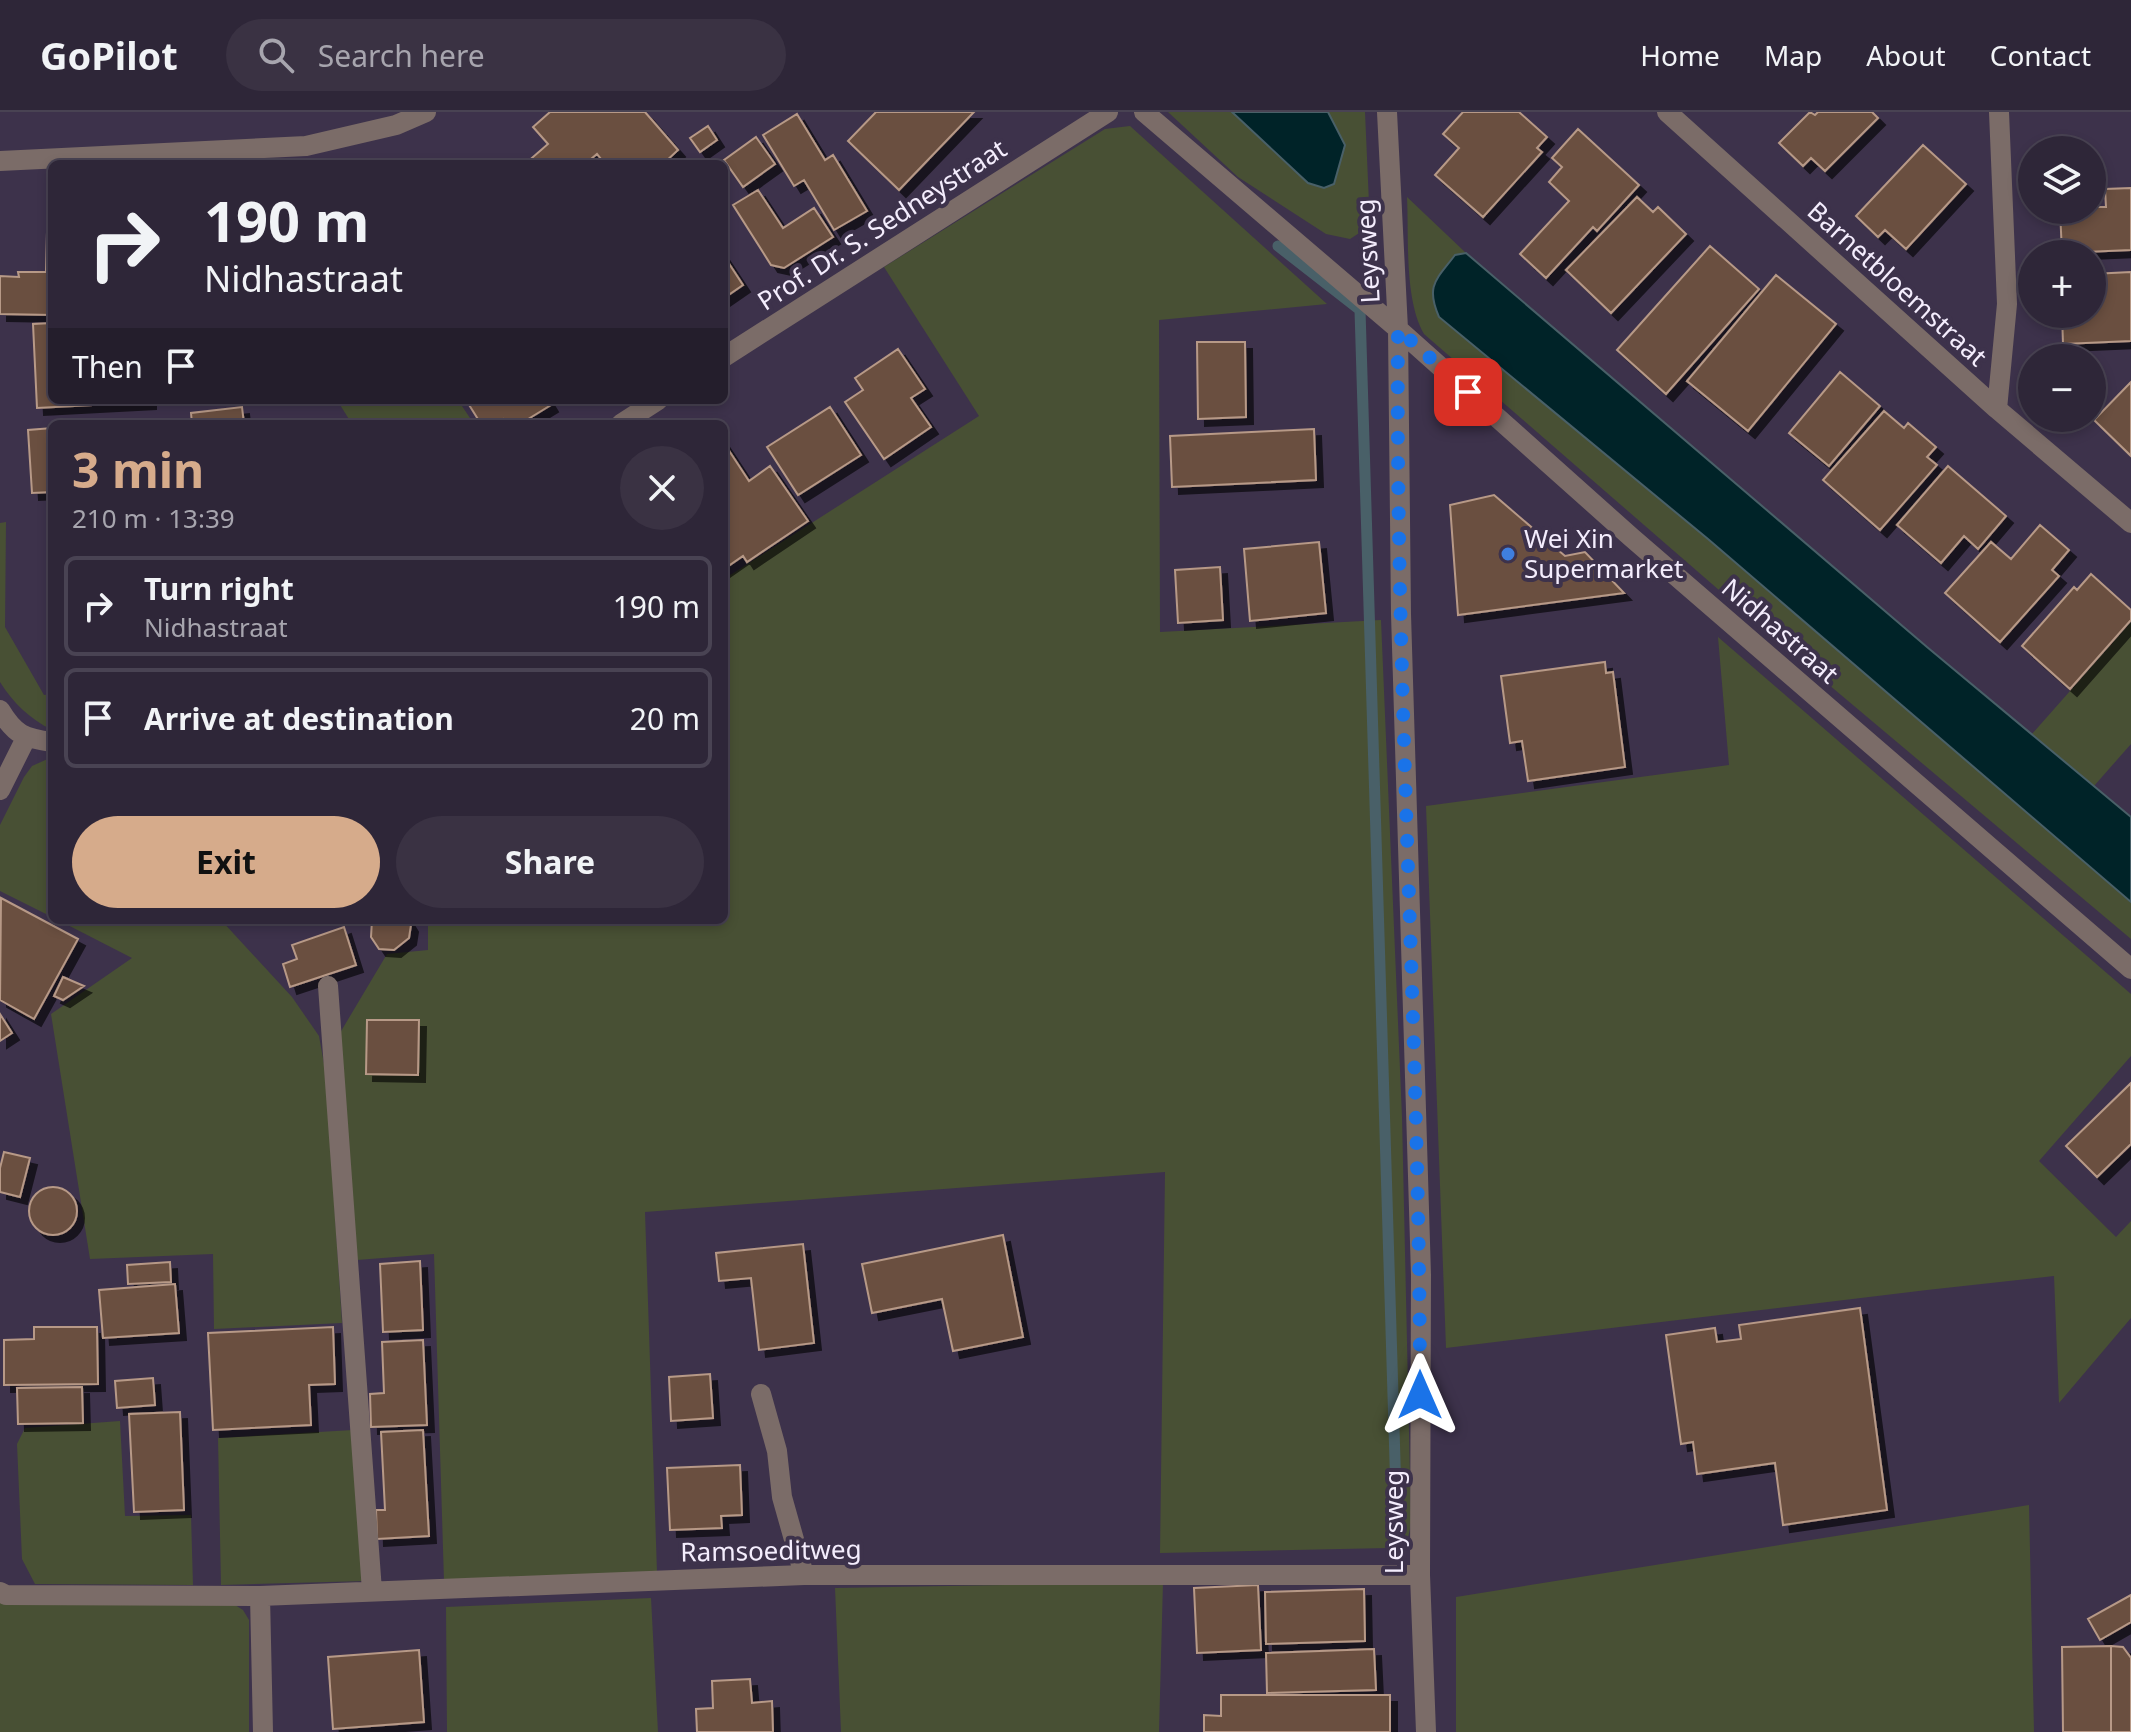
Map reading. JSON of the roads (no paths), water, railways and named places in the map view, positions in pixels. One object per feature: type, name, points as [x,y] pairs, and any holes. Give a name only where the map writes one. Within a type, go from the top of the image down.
[{"type":"street","points":[[0,161],[306,146],[396,125],[426,112]]},
{"type":"street","name":"Prof. Dr. S. Sedneystraat","points":[[728,354],[1108,112]]},
{"type":"street","name":"Nidhastraat","points":[[1144,112],[1398,329],[1631,537],[2131,969]]},
{"type":"street","name":"Leysweg","points":[[1387,112],[1398,329],[1401,598],[1421,1275],[1420,1575],[1426,1732]]},
{"type":"street","name":"Barnetbloemstraat","points":[[1667,112],[1997,409],[2131,523]]},
{"type":"street","points":[[1997,409],[2007,304],[1999,112]]},
{"type":"street","points":[[627,420],[652,404]]},
{"type":"street","points":[[0,710],[10,727],[26,738],[48,741]]},
{"type":"street","points":[[0,790],[26,738]]},
{"type":"street","points":[[328,986],[372,1591]]},
{"type":"street","points":[[761,1394],[777,1451],[782,1497],[804,1575]]},
{"type":"street","name":"Ramsoeditweg","points":[[0,1592],[6,1595],[260,1596],[804,1575],[1420,1575]]},
{"type":"street","points":[[260,1596],[263,1732]]},
{"type":"waterway","points":[[1278,246],[1360,310],[1397,1527]]},
{"type":"place","name":"Wei Xin Supermarket","points":[[1508,554]]}]
